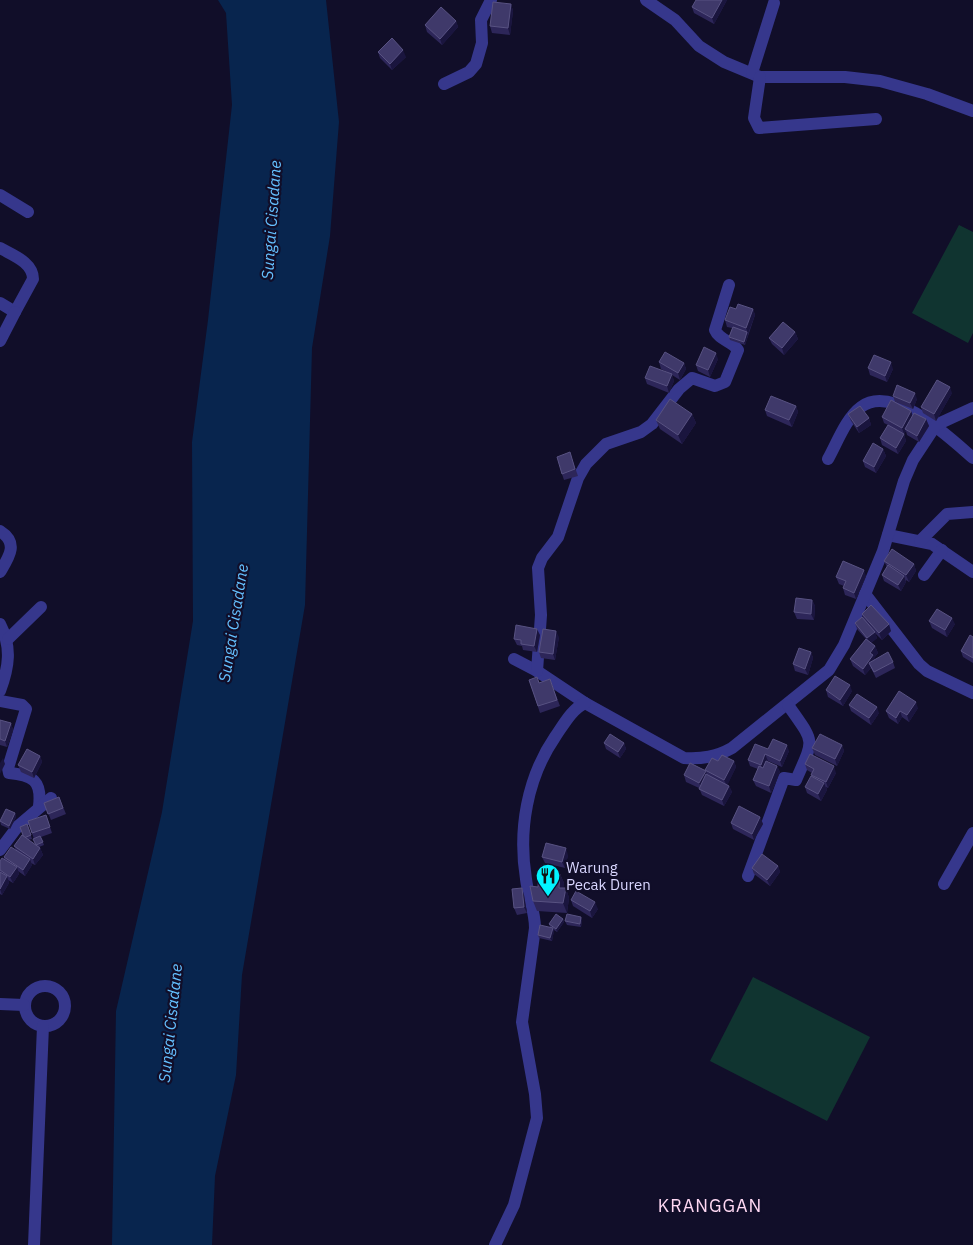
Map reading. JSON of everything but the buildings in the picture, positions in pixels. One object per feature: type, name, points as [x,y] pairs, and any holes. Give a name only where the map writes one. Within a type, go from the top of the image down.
[{"type":"street","points":[[444,84],[469,72],[476,64],[482,43],[481,20],[491,0]]},
{"type":"street","points":[[646,0],[675,20],[699,46],[724,62],[756,75],[845,77],[880,81],[927,94],[973,111]]},
{"type":"street","points":[[774,3],[756,75],[754,118],[759,128],[876,119]]},
{"type":"street","points":[[0,195],[28,212]]},
{"type":"street","points":[[0,248],[28,265],[33,273],[33,279],[0,341]]},
{"type":"street","points":[[537,671],[541,615],[538,568],[542,558],[558,537],[578,478],[586,464],[606,444],[641,432],[652,424],[679,389],[692,378],[715,386],[725,382],[738,350],[734,345],[717,335],[715,330],[729,285]]},
{"type":"street","points":[[0,303],[15,312]]},
{"type":"street","points":[[828,459],[851,418],[861,407],[874,400],[888,400],[936,426],[973,458]]},
{"type":"street","points":[[514,659],[537,671],[585,703],[684,758],[701,759],[720,755],[788,705],[829,670],[844,644],[865,594],[888,535],[910,467],[936,426],[973,408]]},
{"type":"street","points":[[920,541],[947,514],[973,512]]},
{"type":"street","points":[[0,531],[6,534],[12,547],[11,554],[0,572]]},
{"type":"street","points":[[888,535],[920,541],[942,550],[973,572]]},
{"type":"street","points":[[924,576],[942,550]]},
{"type":"street","points":[[865,594],[918,664],[927,671],[972,691]]},
{"type":"street","points":[[8,639],[41,608]]},
{"type":"street","points":[[0,624],[8,639],[8,665],[0,691]]},
{"type":"street","points":[[0,701],[22,705],[26,710],[4,777],[26,775],[33,779],[40,792],[39,806]]},
{"type":"street","points":[[495,1245],[514,1205],[537,1118],[535,1094],[522,1022],[535,928],[535,913],[526,880],[522,835],[530,790],[546,750],[572,713],[585,703]]},
{"type":"street","points":[[748,876],[784,778],[796,780],[810,747],[810,739],[788,705]]},
{"type":"street","points":[[0,850],[18,826],[39,806],[51,798]]},
{"type":"street","points":[[944,884],[973,833]]},
{"type":"street","points":[[46,985],[57,988],[64,996],[66,1007],[62,1017],[54,1024],[43,1026],[30,1019],[24,1005],[28,994],[36,987],[46,985]]},
{"type":"street","points":[[0,1004],[24,1005]]},
{"type":"street","points":[[34,1245],[43,1026]]},
{"type":"green space","points":[[959,225],[973,232],[973,333],[968,343],[912,313]]},
{"type":"green space","points":[[753,977],[870,1037],[827,1121],[710,1061]]},
{"type":"water","name":"Sungai Cisadane","points":[[218,0],[326,0],[339,122],[330,236],[312,348],[305,605],[242,975],[236,1075],[215,1176],[212,1245],[112,1245],[116,1011],[162,812],[193,621],[192,442],[208,320],[232,105],[226,13]]},
{"type":"place","name":"Warung Pecak Duren","points":[[548,897]]},
{"type":"district","name":"KRANGGAN","points":[[710,1205]]}]
